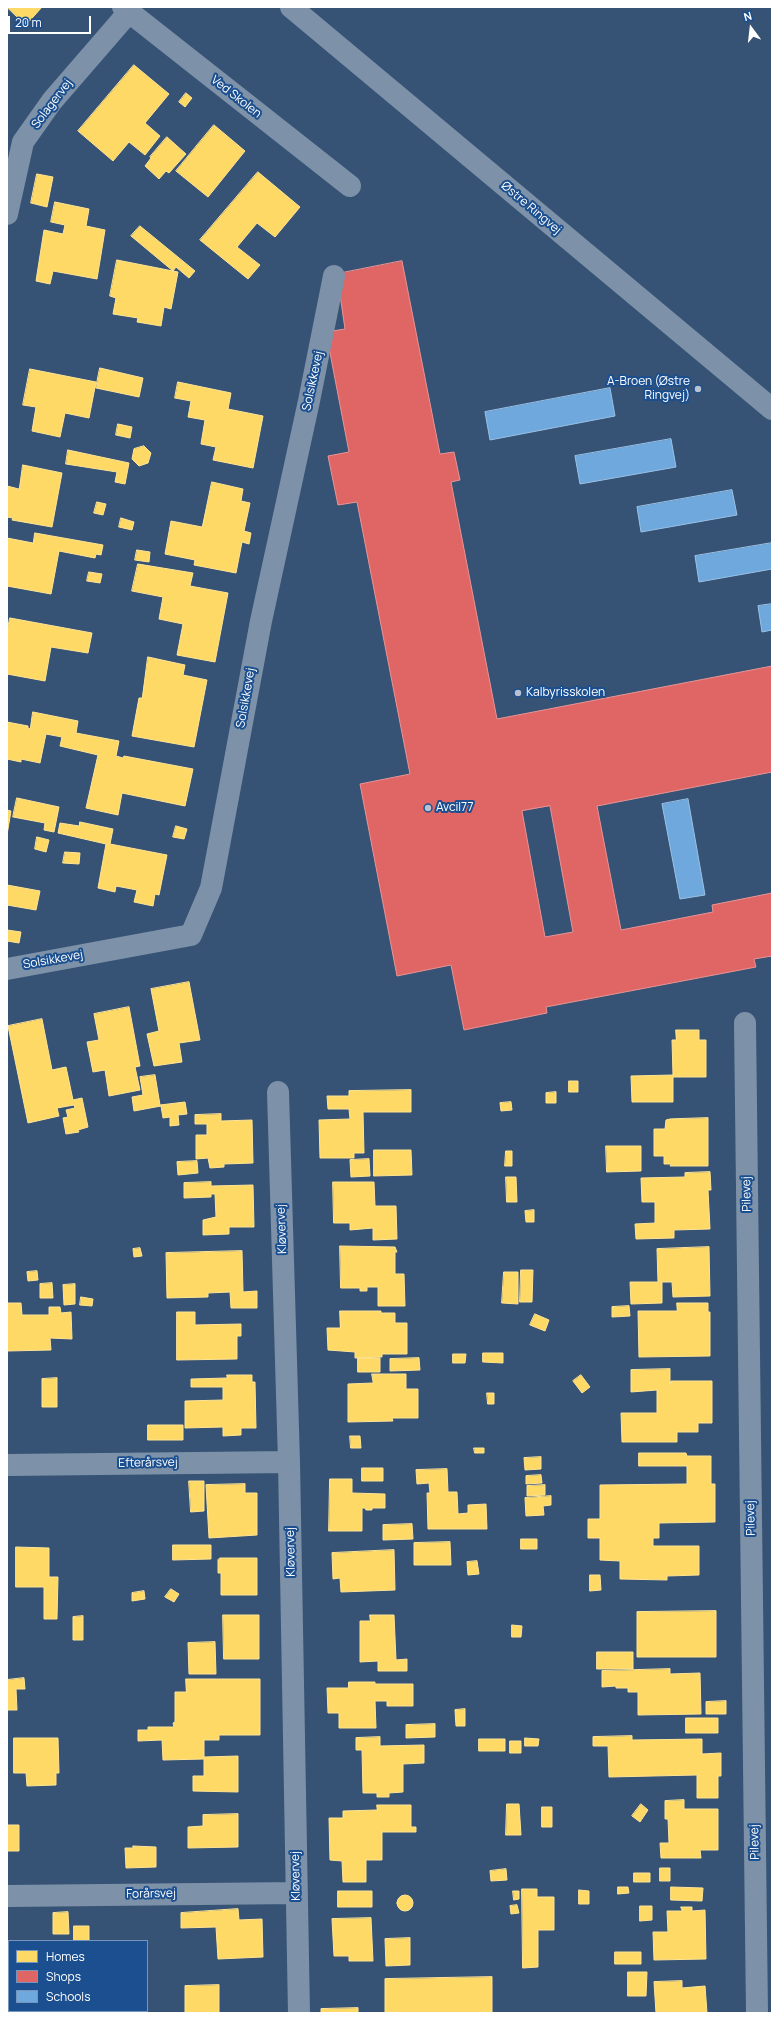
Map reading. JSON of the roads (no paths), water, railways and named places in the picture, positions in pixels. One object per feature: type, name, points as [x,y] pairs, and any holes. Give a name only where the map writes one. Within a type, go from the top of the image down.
[{"type":"street","name":"Østre Ringvej","points":[[291,7],[772,409]]},
{"type":"street","name":"Ved Skolen","points":[[126,10],[350,186]]},
{"type":"street","name":"Solagervej","points":[[7,214],[24,142],[52,101],[126,10]]},
{"type":"street","name":"Solsikkevej","points":[[7,969],[191,935],[211,888],[261,621],[308,409],[334,276]]},
{"type":"street","name":"Pilevej","points":[[745,1023],[757,2013]]},
{"type":"street","name":"Kløvervej","points":[[278,1092],[289,1462],[299,2013]]},
{"type":"street","name":"Efterårsvej","points":[[7,1465],[289,1462]]},
{"type":"street","name":"Forårsvej","points":[[7,1896],[296,1893]]},
{"type":"place","name":"A-Broen (Østre Ringvej)","points":[[698,389]]},
{"type":"place","name":"Kalbyrisskolen","points":[[518,693]]},
{"type":"place","name":"Avcil77","points":[[428,808]]}]
